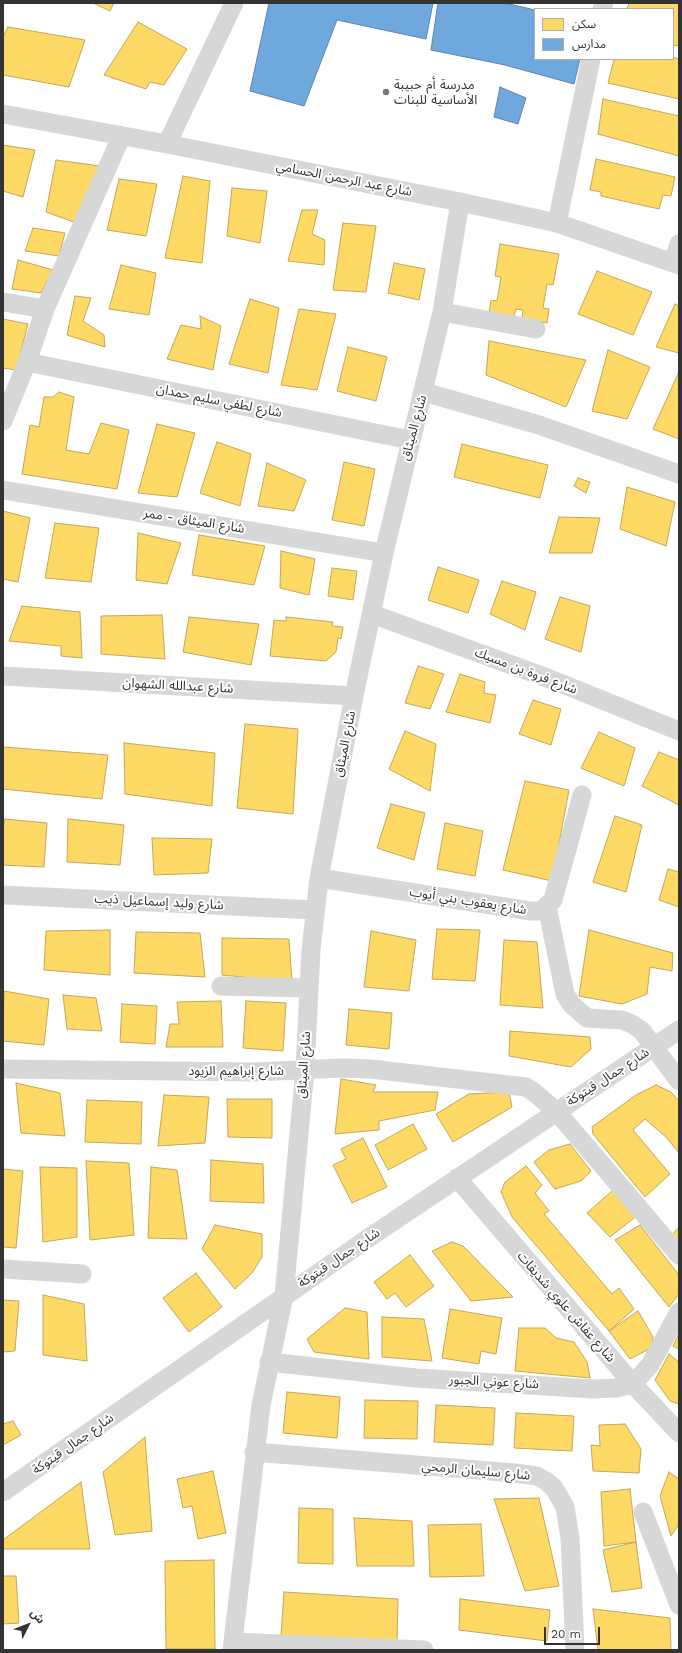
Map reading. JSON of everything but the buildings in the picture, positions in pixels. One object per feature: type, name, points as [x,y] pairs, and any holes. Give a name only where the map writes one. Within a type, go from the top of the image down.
[{"type":"street","points":[[167,144],[234,3]]},
{"type":"street","points":[[557,223],[591,60]]},
{"type":"street","name":"شارع عبد الرحمن الحسامي","points":[[3,114],[121,137],[167,144],[460,202],[557,223],[676,263]]},
{"type":"street","points":[[3,421],[27,362],[46,309],[121,137]]},
{"type":"street","name":"شارع الميثاق","points":[[284,1296],[304,1069],[307,988],[319,878],[354,696],[384,552],[410,440],[424,392],[442,312],[460,202]]},
{"type":"street","points":[[676,263],[679,244]]},
{"type":"street","points":[[3,302],[46,309]]},
{"type":"street","points":[[442,312],[536,329]]},
{"type":"street","name":"شارع لطفي سليم حمدان","points":[[27,362],[410,440]]},
{"type":"street","points":[[424,392],[539,425],[679,474]]},
{"type":"street","name":"شارع الميثاق - ممر","points":[[3,490],[384,552]]},
{"type":"street","name":"شارع فروة بن مسيك","points":[[372,614],[550,679],[679,731]]},
{"type":"street","name":"شارع عبدالله الشهوان","points":[[3,676],[354,696]]},
{"type":"street","points":[[582,795],[553,900],[547,907],[565,994],[570,1004],[587,1018],[622,1020],[632,1024],[642,1031],[679,1081]]},
{"type":"street","name":"شارع يعقوب بني أيوب","points":[[319,878],[530,911],[541,911],[547,907]]},
{"type":"street","name":"شارع وليد إسماعيل ذيب","points":[[3,895],[315,910]]},
{"type":"street","points":[[220,986],[307,988]]},
{"type":"street","name":"شارع جمال قيتوكة","points":[[3,1492],[284,1296],[556,1111],[679,1030]]},
{"type":"street","name":"شارع إبراهيم الزيود","points":[[3,1069],[254,1072],[304,1069],[371,1069],[526,1087],[556,1111],[679,1255]]},
{"type":"street","name":"شارع عفاش علوي شديفات","points":[[457,1178],[632,1384],[679,1433]]},
{"type":"street","points":[[3,1269],[82,1274]]},
{"type":"street","points":[[284,1296],[269,1362],[254,1452],[232,1646],[424,1650]]},
{"type":"street","points":[[632,1384],[650,1365],[679,1312]]},
{"type":"street","name":"شارع عوني الجبور","points":[[269,1362],[416,1378],[593,1389],[616,1388],[632,1384]]},
{"type":"street","name":"شارع سليمان الرمحي","points":[[254,1452],[515,1473],[537,1476],[546,1481],[554,1488],[565,1507],[570,1538],[575,1650]]},
{"type":"street","points":[[643,1512],[679,1605]]},
{"type":"place","name":"مدرسة أم حبيبة الأساسية للبنات","points":[[386,92]]}]
